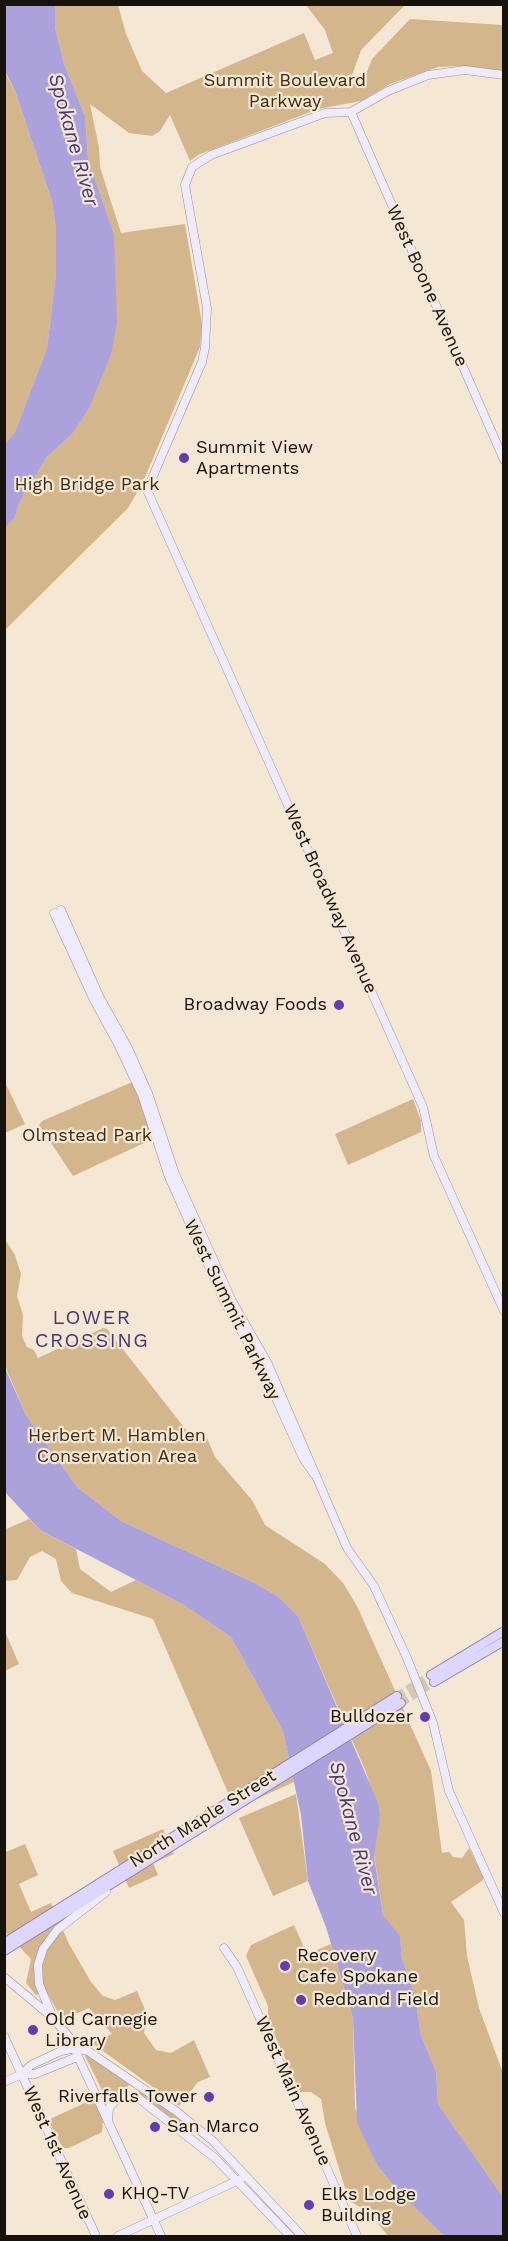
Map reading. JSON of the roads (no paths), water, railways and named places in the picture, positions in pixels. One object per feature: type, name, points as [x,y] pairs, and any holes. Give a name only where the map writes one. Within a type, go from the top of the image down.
[{"type":"main road","points":[[504,1631],[432,1679],[504,1641]]},
{"type":"main road","name":"North Maple Street","points":[[395,1702],[159,1855],[7,1946],[395,1702]]},
{"type":"street","points":[[351,112],[388,91],[428,75],[465,70],[504,75]]},
{"type":"street","name":"West Broadway Avenue","points":[[351,112],[325,113],[211,155],[192,168],[185,185],[207,308],[205,348],[202,362],[147,490],[423,1107],[434,1156],[504,1311]]},
{"type":"street","name":"West Boone Avenue","points":[[351,112],[504,460]]},
{"type":"street","name":"West Summit Parkway","points":[[58,911],[132,1058],[156,1112],[179,1183],[237,1311],[268,1364],[347,1548],[378,1594],[422,1692],[438,1740],[450,1791],[504,1913]]},
{"type":"street","points":[[52,2017],[41,1991],[39,1960],[45,1944],[57,1930],[159,1855]]},
{"type":"street","name":"West Main Avenue","points":[[224,1948],[242,1977],[357,2236]]},
{"type":"street","points":[[4,1977],[52,2017],[69,2037],[161,2236]]},
{"type":"street","name":"West 1st Avenue","points":[[4,2036],[96,2236]]},
{"type":"street","points":[[4,2082],[22,2074],[31,2065],[74,2048],[97,2056],[176,2111],[213,2141],[302,2236]]},
{"type":"street","points":[[22,2074],[35,2074],[77,2057]]},
{"type":"street","points":[[108,2122],[110,2108],[116,2100],[126,2096],[137,2097],[198,2143],[290,2236]]},
{"type":"street","points":[[118,2236],[237,2182],[245,2175]]},
{"type":"water","name":"Spokane River","points":[[5,4],[55,5],[55,27],[64,64],[85,116],[88,159],[114,234],[117,324],[111,354],[89,408],[72,434],[46,458],[19,503],[15,517],[5,528],[5,444],[15,432],[47,348],[56,274],[56,230],[52,201],[15,91],[5,71]]},
{"type":"water","name":"Spokane River","points":[[4,1366],[26,1415],[77,1487],[121,1521],[255,1583],[279,1597],[298,1616],[378,1803],[380,1816],[374,1856],[383,1915],[400,1936],[402,1959],[415,1995],[421,2036],[436,2071],[438,2104],[503,2197],[503,2236],[444,2236],[396,2189],[377,2165],[357,2123],[353,2018],[326,1927],[308,1881],[301,1815],[283,1731],[231,1637],[184,1605],[40,1530],[5,1492]]},
{"type":"tunnel","points":[[397,1696],[431,1675]]},
{"type":"tunnel","points":[[401,1703],[434,1682]]},
{"type":"place","name":"Summit View Apartments","points":[[184,458]]},
{"type":"place","name":"Broadway Foods","points":[[339,1005]]},
{"type":"place","name":"Bulldozer","points":[[425,1717]]},
{"type":"place","name":"Recovery Cafe Spokane","points":[[285,1966]]},
{"type":"place","name":"Redband Field","points":[[301,2000]]},
{"type":"place","name":"Old Carnegie Library","points":[[33,2030]]},
{"type":"place","name":"Riverfalls Tower","points":[[209,2097]]},
{"type":"place","name":"San Marco","points":[[155,2127]]},
{"type":"place","name":"KHQ-TV","points":[[109,2194]]},
{"type":"place","name":"Elks Lodge Building","points":[[309,2205]]},
{"type":"district","name":"LOWER CROSSING","points":[[92,1330]]},
{"type":"park label","name":"Summit Boulevard Parkway","points":[[285,91]]},
{"type":"park label","name":"High Bridge Park","points":[[87,485]]},
{"type":"park label","name":"Olmstead Park","points":[[87,1136]]},
{"type":"park label","name":"Herbert M. Hamblen Conservation Area","points":[[117,1446]]}]
